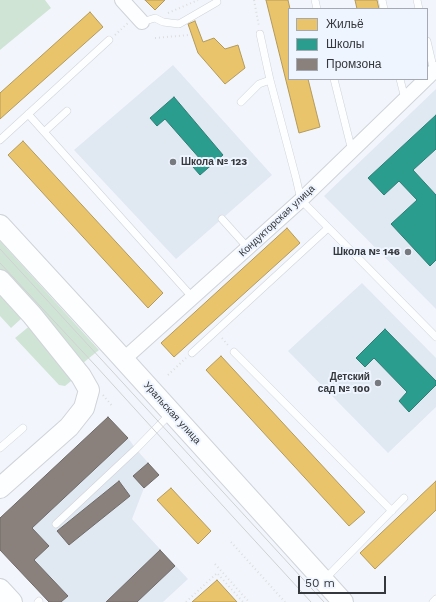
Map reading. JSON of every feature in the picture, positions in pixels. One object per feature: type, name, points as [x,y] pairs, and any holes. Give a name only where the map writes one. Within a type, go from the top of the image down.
[{"type":"main road","name":"Уральская улица","points":[[0,225],[124,359],[343,602]]},
{"type":"main road","points":[[0,280],[32,315],[95,392],[69,427],[0,488]]},
{"type":"main road","points":[[0,589],[12,602]]},
{"type":"street","points":[[122,0],[148,20]]},
{"type":"street","name":"Кондукторская улица","points":[[124,359],[301,200],[425,80]]},
{"type":"lane","points":[[148,20],[179,24],[217,2]]},
{"type":"lane","points":[[260,34],[270,80],[301,200],[436,337]]},
{"type":"lane","points":[[0,140],[109,40]]},
{"type":"lane","points":[[428,49],[431,74]]},
{"type":"lane","points":[[241,102],[259,84],[270,80]]},
{"type":"lane","points":[[334,80],[352,151]]},
{"type":"lane","points":[[400,80],[405,100]]},
{"type":"lane","points":[[44,132],[67,111]]},
{"type":"lane","points":[[28,114],[193,298]]},
{"type":"lane","points":[[222,219],[248,248]]},
{"type":"lane","points":[[192,353],[328,228]]},
{"type":"lane","points":[[234,352],[392,510]]},
{"type":"lane","points":[[56,524],[136,449],[172,412]]},
{"type":"lane","points":[[0,448],[23,428]]},
{"type":"lane","points":[[324,580],[404,498]]},
{"type":"lane","points":[[433,602],[436,599]]},
{"type":"path","points":[[148,20],[198,0]]},
{"type":"path","points":[[254,0],[260,34]]},
{"type":"path","points":[[109,40],[127,23]]},
{"type":"path","points":[[155,38],[189,35]]},
{"type":"path","points":[[216,331],[234,352]]},
{"type":"path","points":[[168,375],[192,353]]},
{"type":"path","points":[[95,392],[113,407]]},
{"type":"path","points":[[231,542],[285,602]]},
{"type":"path","points":[[215,564],[249,602]]},
{"type":"path","points":[[186,602],[217,573],[243,602]]},
{"type":"shaded area","name":"Школа № 123","points":[[173,65],[272,175],[176,259],[74,150]]},
{"type":"shaded area","name":"Школа № 146","points":[[436,89],[436,309],[324,196]]},
{"type":"shaded area","name":"Детский сад № 100","points":[[362,283],[436,358],[436,407],[388,453],[288,351]]},
{"type":"shaded area","points":[[108,417],[159,475],[144,488],[132,519],[188,579],[163,602],[49,602],[0,518]]},
{"type":"green space","points":[[0,0],[45,0],[51,8],[0,50]]},
{"type":"green space","points":[[0,241],[99,350],[83,363],[0,272]]},
{"type":"green space","points":[[0,290],[22,318],[11,328],[0,316]]},
{"type":"green space","points":[[32,324],[76,377],[65,386],[59,385],[15,338]]},
{"type":"building: Жильё","points":[[145,0],[165,0],[155,10]]},
{"type":"building: Жильё","points":[[266,0],[288,0],[290,8],[288,8],[288,80],[308,80],[320,127],[299,133]]},
{"type":"building: Жильё","points":[[355,0],[377,0],[379,8],[357,8]]},
{"type":"building: Жильё","points":[[90,12],[103,27],[0,119],[0,93]]},
{"type":"building: Жильё","points":[[195,21],[203,42],[214,38],[225,49],[238,45],[245,68],[225,84],[198,53],[188,24]]},
{"type":"building: Жильё","points":[[23,141],[163,293],[148,308],[8,155]]},
{"type":"building: Жильё","points":[[287,228],[300,243],[174,357],[161,343]]},
{"type":"building: Жильё","points":[[221,356],[365,512],[349,526],[206,370]]},
{"type":"building: Жильё","points":[[436,481],[436,510],[375,569],[360,553]]},
{"type":"building: Жильё","points":[[171,488],[211,531],[198,544],[157,500]]},
{"type":"building: Жильё","points":[[217,580],[237,602],[192,602]]},
{"type":"building: Школы","points":[[174,97],[223,155],[200,175],[193,167],[201,160],[165,119],[157,126],[150,118]]},
{"type":"building: Школы","points":[[436,115],[436,149],[413,170],[436,195],[436,260],[430,266],[391,224],[417,200],[399,181],[384,195],[368,178]]},
{"type":"building: Школы","points":[[385,329],[436,381],[436,385],[409,412],[399,401],[407,392],[374,358],[365,367],[356,358]]},
{"type":"building: Промзона","points":[[108,417],[128,438],[32,528],[49,546],[34,560],[68,596],[61,602],[49,602],[0,550],[0,518]]},
{"type":"building: Промзона","points":[[148,463],[159,475],[144,488],[133,476]]},
{"type":"building: Промзона","points":[[119,481],[130,496],[69,545],[57,531]]},
{"type":"building: Промзона","points":[[160,550],[175,566],[137,602],[106,602]]},
{"type":"tram line","points":[[0,249],[324,602]]},
{"type":"tram line","points":[[0,263],[311,602]]},
{"type":"place","name":"Школа № 123","points":[[173,162]]},
{"type":"place","name":"Школа № 146","points":[[408,252]]},
{"type":"place","name":"Детский сад № 100","points":[[378,383]]}]
